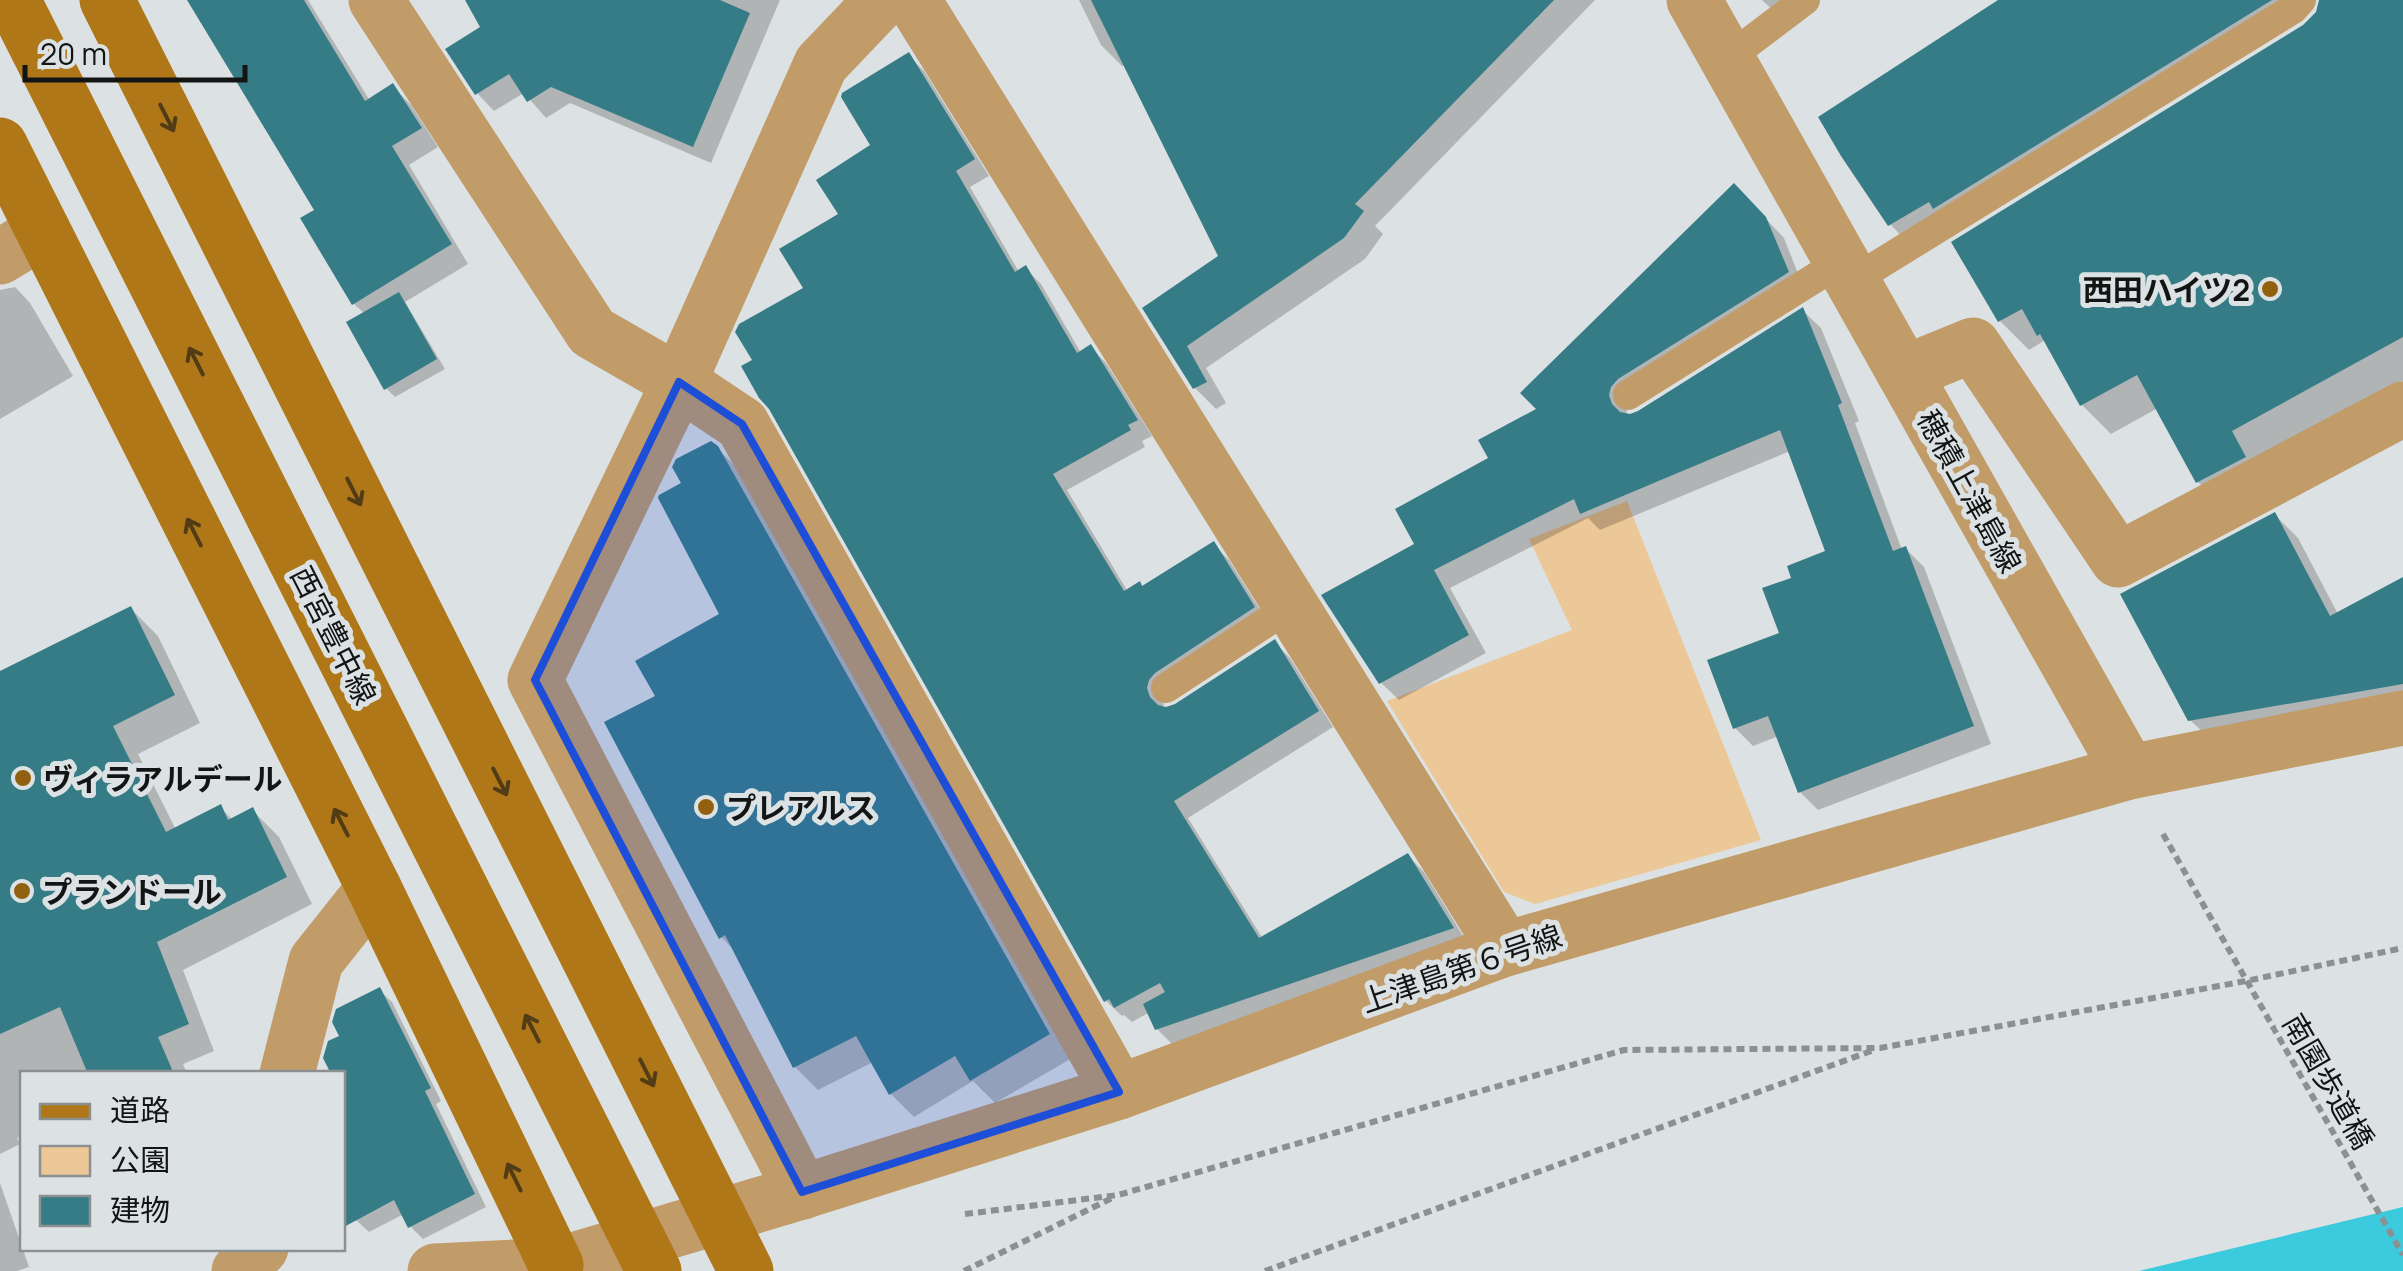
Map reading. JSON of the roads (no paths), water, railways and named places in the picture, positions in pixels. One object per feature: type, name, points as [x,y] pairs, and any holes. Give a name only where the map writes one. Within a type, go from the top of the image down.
[{"type":"main road","name":"西宮豊中線","points":[[14,0],[654,1271]]},
{"type":"main road","points":[[107,0],[746,1271]]},
{"type":"main road","points":[[0,145],[22,244],[374,888],[556,1265]]},
{"type":"street","points":[[376,0],[592,332],[742,424],[1119,1092]]},
{"type":"street","points":[[802,1192],[535,680],[679,382],[821,64],[882,0]]},
{"type":"street","points":[[914,0],[1505,949]]},
{"type":"street","name":"穂積上津島線","points":[[1694,0],[2128,772]]},
{"type":"street","points":[[1904,374],[1973,346],[2118,560],[2403,409]]},
{"type":"street","name":"上津島第６号線","points":[[436,1271],[556,1265],[1119,1092],[1505,949],[2128,772],[2403,718]]},
{"type":"street","points":[[288,1071],[316,961],[374,888]]},
{"type":"street","points":[[239,1271],[258,1251]]},
{"type":"lane","points":[[1727,59],[1804,0]]},
{"type":"lane","points":[[1628,396],[1847,271],[2301,0]]},
{"type":"lane","points":[[1166,688],[1291,606]]},
{"type":"water","points":[[2403,1207],[2403,1271],[2139,1271]]},
{"type":"place","name":"西田ハイツ2","points":[[2270,289]]},
{"type":"place","name":"ヴィラアルデール","points":[[23,778]]},
{"type":"place","name":"プレアルス","points":[[706,807]]},
{"type":"place","name":"プランドール","points":[[22,891]]}]
